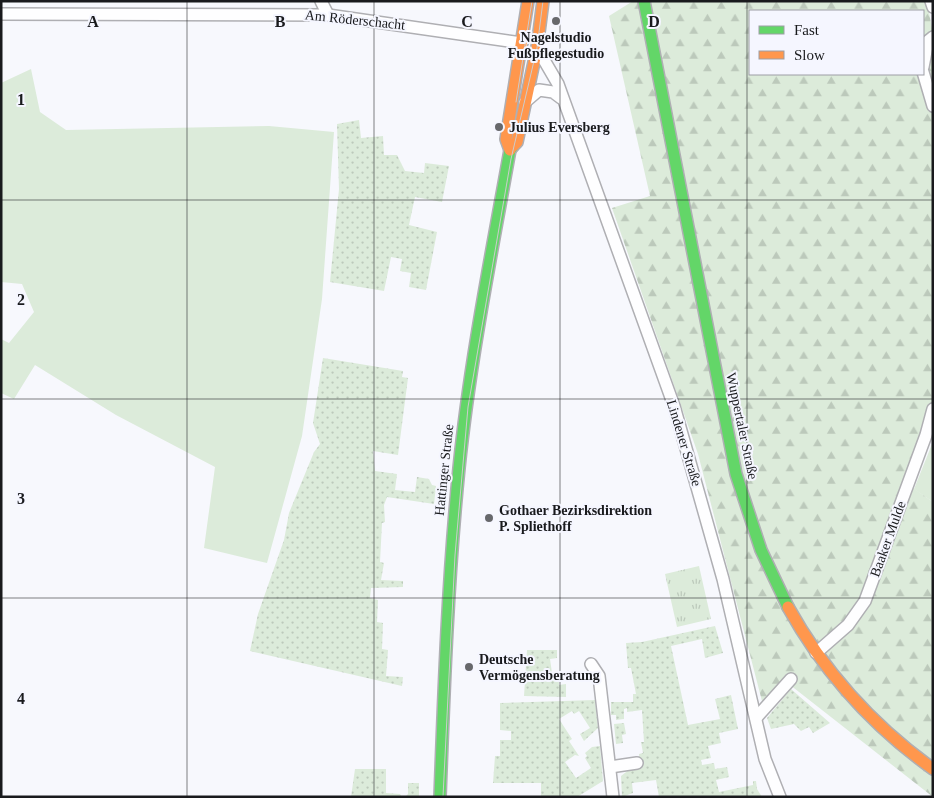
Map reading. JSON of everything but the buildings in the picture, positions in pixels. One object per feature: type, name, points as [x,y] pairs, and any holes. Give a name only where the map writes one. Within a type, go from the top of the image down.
[{"type":"street","points":[[321,1],[328,15]]},
{"type":"street","name":"Hattinger Straße","points":[[440,797],[446,663],[459,469],[473,362],[510,150],[506,133],[528,1]]},
{"type":"street","name":"Hattinger Straße","points":[[510,150],[517,142],[536,48],[543,1]]},
{"type":"street","name":"Wuppertaler Straße","points":[[636,1],[648,29]]},
{"type":"street","name":"Wuppertaler Straße","points":[[644,1],[736,474],[752,528],[784,599],[816,653],[847,692],[875,722],[908,753],[933,769]]},
{"type":"street","points":[[931,1],[933,7]]},
{"type":"street","name":"Am Röderschacht","points":[[1,14],[127,7],[328,15],[522,43]]},
{"type":"street","points":[[924,62],[928,41],[933,37]]},
{"type":"street","points":[[522,43],[536,48]]},
{"type":"street","name":"Lindener Straße","points":[[536,48],[558,84],[674,406],[723,579],[765,759],[780,797]]},
{"type":"street","points":[[924,75],[933,106]]},
{"type":"street","points":[[525,102],[539,90],[553,92],[562,98]]},
{"type":"street","name":"Baaker Mulde","points":[[816,653],[848,625],[865,601],[926,435],[933,409]]},
{"type":"street","points":[[591,664],[599,676],[613,797]]},
{"type":"street","points":[[756,718],[791,679]]},
{"type":"street","points":[[610,768],[637,763]]},
{"type":"green space","points":[[633,1],[927,1],[933,34],[933,401],[906,483],[933,502],[933,797],[785,681],[763,705],[698,454],[612,208],[650,196],[609,16]]},
{"type":"green space","points":[[31,69],[40,112],[66,130],[269,126],[334,132],[322,299],[302,436],[267,563],[204,548],[215,467],[116,415],[35,365],[14,399],[1,393],[1,339],[9,343],[34,312],[22,284],[1,282],[1,83]]},
{"type":"green space","points":[[359,120],[361,138],[383,136],[384,155],[397,155],[405,171],[424,173],[425,163],[449,166],[442,202],[415,197],[409,225],[437,232],[426,290],[409,287],[411,273],[400,271],[402,259],[391,257],[384,291],[330,282],[339,189],[337,124]]},
{"type":"green space","points":[[323,358],[403,371],[402,377],[408,378],[398,455],[373,451],[375,471],[397,474],[395,490],[415,492],[417,477],[429,479],[432,485],[436,486],[434,504],[387,497],[384,505],[385,522],[382,523],[380,562],[384,563],[381,580],[403,581],[403,587],[371,588],[370,598],[378,600],[377,622],[383,623],[382,649],[388,650],[386,676],[403,677],[402,686],[250,651],[258,614],[284,540],[289,513],[314,452],[320,444],[313,423]]},
{"type":"green space","points":[[933,445],[933,502],[914,489]]},
{"type":"green space","points":[[699,566],[711,619],[677,627],[665,574]]},
{"type":"green space","points":[[715,626],[723,653],[705,658],[702,639],[671,646],[688,725],[720,719],[715,699],[731,695],[738,729],[719,733],[721,743],[708,746],[711,758],[701,760],[702,765],[714,763],[715,769],[727,767],[729,777],[716,780],[719,792],[753,785],[753,781],[756,781],[757,789],[762,797],[659,797],[656,780],[632,783],[633,793],[622,797],[621,776],[630,769],[640,768],[639,754],[643,753],[641,742],[644,742],[642,710],[627,712],[627,708],[624,709],[624,719],[616,720],[616,715],[611,715],[611,702],[633,702],[633,694],[636,694],[631,668],[628,668],[626,643],[642,642]]},
{"type":"green space","points":[[527,650],[557,650],[557,658],[550,659],[552,673],[558,672],[559,685],[566,684],[566,697],[524,696]]},
{"type":"green space","points":[[791,689],[830,723],[813,733],[809,727],[801,731],[794,724],[771,729],[767,718]]},
{"type":"green space","points":[[595,700],[598,728],[584,741],[580,734],[590,728],[579,711],[574,714],[572,711],[559,719],[572,739],[569,741],[579,756],[575,755],[565,762],[576,778],[591,768],[585,758],[587,756],[585,753],[592,747],[600,746],[603,781],[577,797],[541,797],[541,783],[493,783],[495,756],[500,756],[500,740],[511,740],[511,731],[500,730],[500,703]]},
{"type":"green space","points":[[624,723],[626,734],[622,735],[623,743],[616,744],[614,724]]},
{"type":"green space","points":[[355,769],[386,769],[386,793],[400,794],[402,797],[351,797]]},
{"type":"green space","points":[[408,783],[419,783],[419,797],[405,797],[408,794]]},
{"type":"tram line","points":[[516,102],[532,1]]},
{"type":"tram line","points":[[443,797],[455,555],[468,407],[511,159],[537,48],[543,1]]},
{"type":"traffic: fast","points":[[644,1],[736,474],[761,550],[788,607]]},
{"type":"traffic: fast","points":[[440,797],[449,591],[459,468],[469,388],[482,309],[510,150],[513,146]]},
{"type":"traffic: slow","points":[[510,150],[506,139],[528,1]]},
{"type":"traffic: slow","points":[[513,146],[517,142],[537,48],[543,1]]},
{"type":"traffic: slow","points":[[788,607],[817,654],[851,696],[890,735],[933,769]]},
{"type":"place","name":"Nagelstudio Fußpflegestudio","points":[[556,21]]},
{"type":"place","name":"Julius Eversberg","points":[[499,127]]},
{"type":"place","name":"Gothaer Bezirksdirektion P. Spliethoff","points":[[489,518]]},
{"type":"place","name":"Deutsche Vermögensberatung","points":[[469,667]]}]
